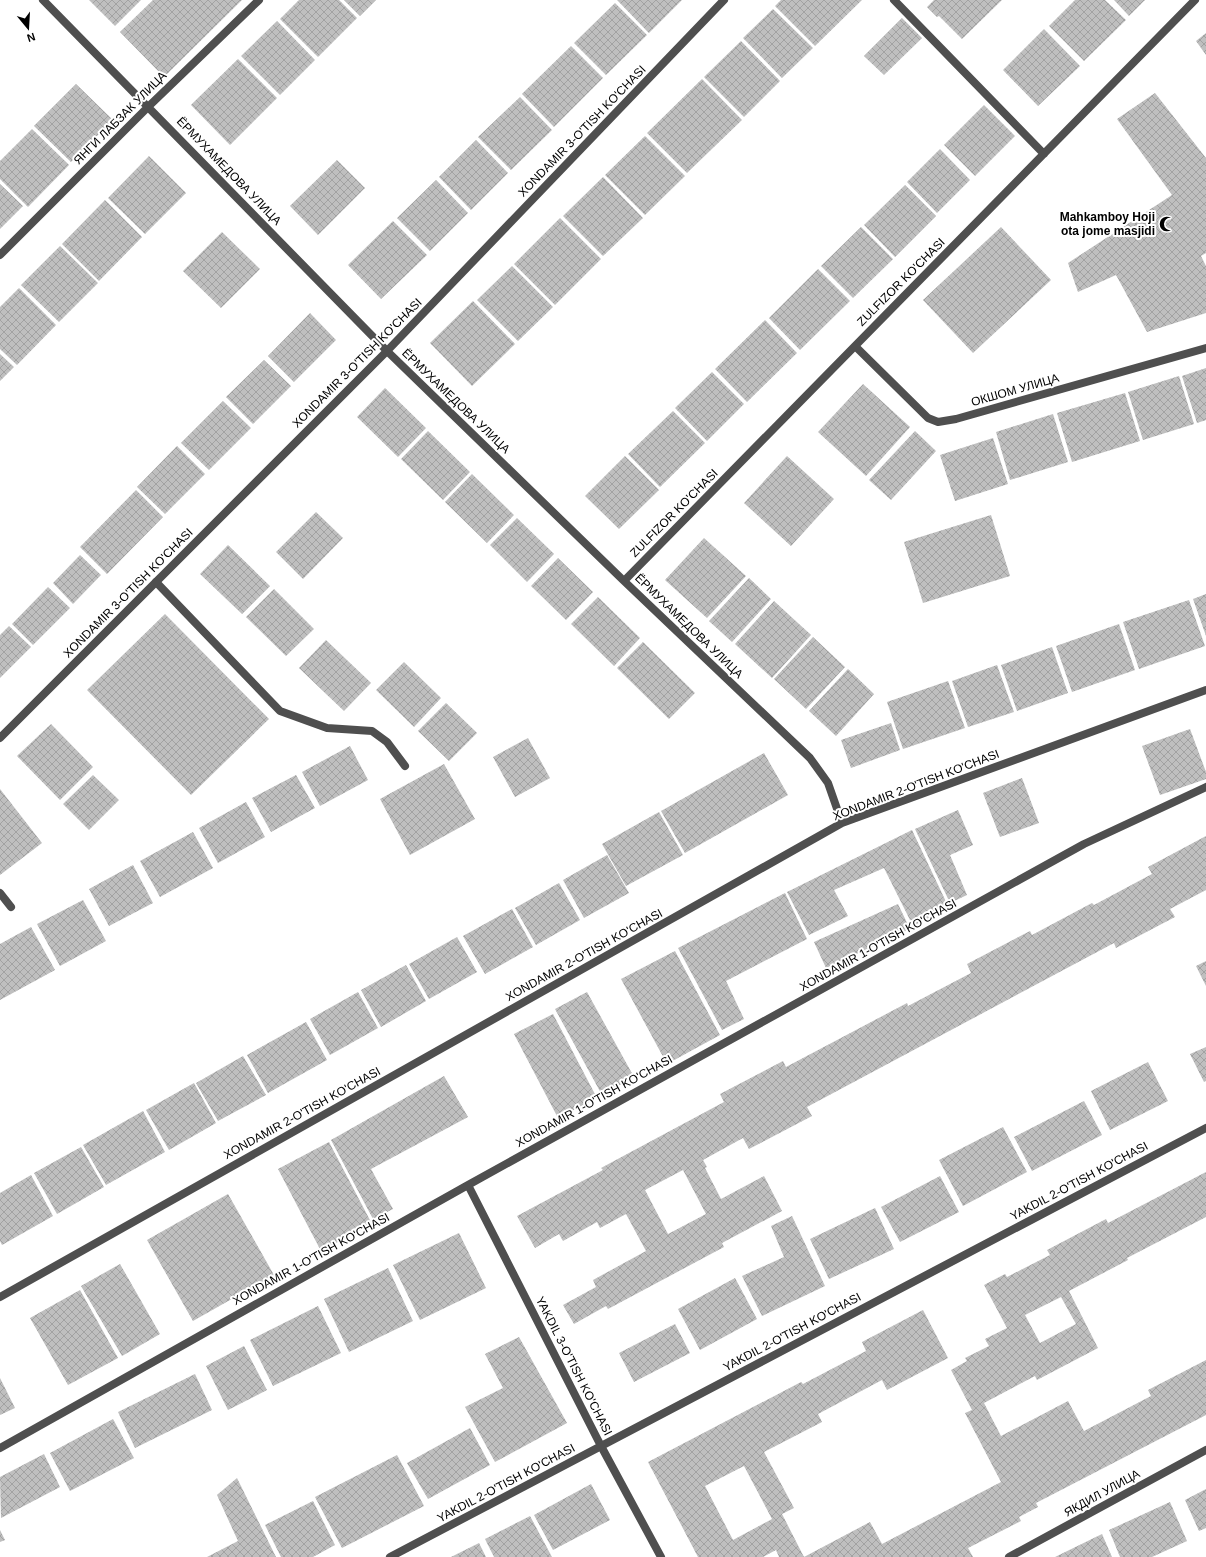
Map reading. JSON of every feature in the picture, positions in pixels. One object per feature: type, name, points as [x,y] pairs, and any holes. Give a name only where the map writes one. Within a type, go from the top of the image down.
[{"type":"street","name":"ЁРМУХАМЕДОВА УЛИЦА","points":[[43,0],[149,106],[387,351],[624,581],[810,758],[828,783],[842,823]]},
{"type":"street","name":"ЯНГИ ЛАБЗАК УЛИЦА","points":[[0,254],[149,106],[260,0]]},
{"type":"street","name":"XONDAMIR 3-O'TISH KO'CHASI","points":[[0,738],[387,351],[724,0]]},
{"type":"street","points":[[894,0],[1044,154]]},
{"type":"street","name":"ZULFIZOR KO'CHASI","points":[[624,581],[1196,0]]},
{"type":"street","name":"ОКШОМ УЛИЦА","points":[[855,346],[928,418],[938,422],[956,419],[1206,348]]},
{"type":"street","points":[[156,582],[280,711],[327,728],[372,731],[387,742],[405,766]]},
{"type":"street","name":"XONDAMIR 2-O'TISH KO'CHASI","points":[[0,1296],[842,823],[1206,690]]},
{"type":"street","name":"XONDAMIR 1-O'TISH KO'CHASI","points":[[0,1448],[468,1185],[1084,844],[1206,787]]},
{"type":"street","points":[[0,893],[11,907]]},
{"type":"street","name":"YAKDIL 2-O'TISH KO'CHASI","points":[[390,1557],[1206,1128]]},
{"type":"street","name":"YAKDIL 3-O'TISH KO'CHASI","points":[[468,1185],[601,1446],[662,1557]]},
{"type":"street","name":"ЯКДИЛ УЛИЦА","points":[[1008,1557],[1206,1450]]},
{"type":"building","points":[[89,0],[141,0],[115,26]]},
{"type":"building","points":[[153,0],[242,0],[164,77],[120,32]]},
{"type":"building","points":[[299,0],[339,0],[357,18],[318,57],[280,19]]},
{"type":"building","points":[[344,0],[376,0],[360,16]]},
{"type":"building","points":[[617,0],[682,0],[649,33]]},
{"type":"building","points":[[781,0],[862,0],[815,46],[775,6]]},
{"type":"building","points":[[934,0],[1002,0],[962,39],[939,16],[937,17],[927,7]]},
{"type":"building","points":[[1075,0],[1105,0],[1126,20],[1084,61],[1049,26]]},
{"type":"building","points":[[1114,0],[1145,0],[1129,16]]},
{"type":"building","points":[[615,3],[647,35],[606,75],[574,43]]},
{"type":"building","points":[[773,9],[813,48],[782,78],[743,38]]},
{"type":"building","points":[[902,18],[922,38],[884,75],[864,56]]},
{"type":"building","points":[[277,21],[315,60],[280,95],[241,56]]},
{"type":"building","points":[[1044,29],[1080,66],[1038,106],[1003,70]]},
{"type":"building","points":[[1206,33],[1206,55],[1196,41]]},
{"type":"building","points":[[741,41],[780,81],[744,117],[704,77]]},
{"type":"building","points":[[571,46],[603,78],[554,127],[522,94]]},
{"type":"building","points":[[238,59],[277,98],[230,145],[191,105]]},
{"type":"building","points":[[702,79],[742,120],[687,173],[647,133]]},
{"type":"building","points":[[76,84],[113,120],[71,162],[34,126]]},
{"type":"building","name":"Mahkamboy Hoji ota jome masjidi","points":[[1155,93],[1206,158],[1206,253],[1201,256],[1206,266],[1206,313],[1147,332],[1116,275],[1078,292],[1068,263],[1172,195],[1117,119]]},
{"type":"building","points":[[520,97],[552,130],[511,170],[478,137]]},
{"type":"building","points":[[984,105],[1015,136],[975,176],[944,145]]},
{"type":"building","points":[[32,129],[69,165],[28,207],[0,179],[0,161]]},
{"type":"building","points":[[645,136],[685,176],[645,215],[605,175]]},
{"type":"building","points":[[476,140],[508,173],[471,210],[439,177]]},
{"type":"building","points":[[940,149],[970,180],[937,213],[907,182]]},
{"type":"building","points":[[149,156],[186,193],[145,234],[108,198]]},
{"type":"building","points":[[337,160],[365,188],[318,235],[290,206]]},
{"type":"building","points":[[603,177],[643,218],[603,256],[563,216]]},
{"type":"building","points":[[436,180],[468,213],[430,251],[397,218]]},
{"type":"building","points":[[0,184],[23,206],[0,229]]},
{"type":"building","points":[[905,185],[936,216],[895,257],[864,225]]},
{"type":"building","points":[[105,200],[142,237],[99,281],[62,244]]},
{"type":"building","points":[[560,218],[601,259],[555,305],[514,264]]},
{"type":"building","points":[[393,221],[427,255],[381,299],[348,265]]},
{"type":"building","points":[[861,227],[893,259],[853,298],[821,266]]},
{"type":"building","points":[[1001,227],[1051,280],[973,353],[923,300]]},
{"type":"building","points":[[222,232],[260,269],[221,308],[183,271]]},
{"type":"building","points":[[60,246],[98,283],[59,322],[21,285]]},
{"type":"building","points":[[512,266],[553,307],[518,341],[477,300]]},
{"type":"building","points":[[818,269],[850,301],[800,350],[769,318]]},
{"type":"building","points":[[19,288],[56,325],[17,365],[0,349],[0,307]]},
{"type":"building","points":[[473,301],[515,344],[472,386],[430,343]]},
{"type":"building","points":[[310,313],[336,340],[294,382],[268,356]]},
{"type":"building","points":[[765,320],[797,353],[747,402],[715,369]]},
{"type":"building","points":[[0,354],[14,367],[0,381]]},
{"type":"building","points":[[264,360],[291,386],[253,424],[226,397]]},
{"type":"building","points":[[1206,368],[1206,420],[1197,423],[1182,376]]},
{"type":"building","points":[[712,372],[744,404],[707,441],[675,408]]},
{"type":"building","points":[[1179,376],[1194,424],[1143,440],[1128,392]]},
{"type":"building","points":[[863,384],[910,427],[866,476],[818,432]]},
{"type":"building","points":[[385,388],[426,428],[398,457],[357,417]]},
{"type":"building","points":[[1125,393],[1140,441],[1072,462],[1057,413]]},
{"type":"building","points":[[223,401],[251,428],[209,470],[181,443]]},
{"type":"building","points":[[673,411],[705,443],[660,487],[628,454]]},
{"type":"building","points":[[1053,414],[1068,462],[1010,480],[996,432]]},
{"type":"building","points":[[428,431],[470,472],[443,500],[401,459]]},
{"type":"building","points":[[915,431],[936,451],[891,500],[869,480]]},
{"type":"building","points":[[993,438],[1008,484],[955,501],[940,455]]},
{"type":"building","points":[[177,446],[205,474],[165,514],[137,487]]},
{"type":"building","points":[[625,456],[659,490],[619,529],[585,496]]},
{"type":"building","points":[[787,456],[834,499],[791,546],[744,503]]},
{"type":"building","points":[[472,474],[514,515],[487,543],[445,502]]},
{"type":"building","points":[[136,490],[163,517],[107,574],[80,547]]},
{"type":"building","points":[[316,512],[343,538],[303,579],[276,552]]},
{"type":"building","points":[[991,515],[1010,576],[923,603],[904,542]]},
{"type":"building","points":[[517,518],[554,554],[527,582],[490,545]]},
{"type":"building","points":[[704,538],[746,576],[707,618],[665,580]]},
{"type":"building","points":[[228,545],[270,586],[242,614],[200,574]]},
{"type":"building","points":[[80,555],[101,575],[73,604],[53,583]]},
{"type":"building","points":[[558,558],[593,592],[566,620],[531,586]]},
{"type":"building","points":[[749,578],[771,599],[732,642],[709,621]]},
{"type":"building","points":[[48,587],[70,608],[33,645],[12,624]]},
{"type":"building","points":[[274,589],[314,629],[286,656],[246,617]]},
{"type":"building","points":[[1206,594],[1206,636],[1193,599]]},
{"type":"building","points":[[598,597],[640,638],[614,666],[571,624]]},
{"type":"building","points":[[1189,600],[1205,646],[1139,669],[1123,622]]},
{"type":"building","points":[[774,601],[811,635],[772,678],[735,644]]},
{"type":"building","points":[[165,614],[269,719],[191,795],[87,690]]},
{"type":"building","points":[[1119,624],[1135,670],[1072,692],[1056,646]]},
{"type":"building","points":[[9,626],[31,647],[0,678],[0,635]]},
{"type":"building","points":[[813,637],[845,667],[806,709],[774,679]]},
{"type":"building","points":[[326,640],[371,683],[344,711],[299,668]]},
{"type":"building","points":[[643,642],[695,693],[669,719],[617,668]]},
{"type":"building","points":[[1052,647],[1068,693],[1017,711],[1001,665]]},
{"type":"building","points":[[404,662],[441,698],[414,727],[376,690]]},
{"type":"building","points":[[997,665],[1014,712],[968,727],[952,681]]},
{"type":"building","points":[[848,669],[874,694],[836,736],[809,711]]},
{"type":"building","points":[[948,681],[965,728],[903,749],[887,702]]},
{"type":"building","points":[[446,703],[477,733],[449,761],[418,731]]},
{"type":"building","points":[[891,723],[900,750],[851,768],[841,740]]},
{"type":"building","points":[[51,724],[93,767],[60,800],[17,756]]},
{"type":"building","points":[[1190,729],[1206,772],[1206,779],[1160,795],[1142,746]]},
{"type":"building","points":[[528,738],[550,778],[515,797],[493,757]]},
{"type":"building","points":[[350,746],[368,780],[320,806],[302,772]]},
{"type":"building","points":[[764,753],[788,795],[685,853],[661,811]]},
{"type":"building","points":[[444,764],[475,819],[410,855],[380,799]]},
{"type":"building","points":[[93,775],[119,800],[89,830],[63,804]]},
{"type":"building","points":[[296,775],[315,808],[271,832],[252,798]]},
{"type":"building","points":[[1022,778],[1039,823],[1000,837],[983,793]]},
{"type":"building","points":[[0,789],[42,843],[0,875]]},
{"type":"building","points":[[246,802],[265,837],[218,863],[199,828]]},
{"type":"building","points":[[958,810],[973,845],[950,855],[967,895],[950,903],[915,829]]},
{"type":"building","points":[[659,812],[683,855],[626,886],[602,844]]},
{"type":"building","points":[[912,830],[949,908],[913,926],[884,868],[834,890],[848,916],[809,935],[787,892]]},
{"type":"building","points":[[193,832],[213,868],[160,897],[140,861]]},
{"type":"building","points":[[1206,836],[1206,890],[1170,909],[1175,917],[1116,948],[1114,943],[807,1107],[812,1116],[749,1149],[743,1138],[703,1160],[707,1167],[705,1168],[721,1199],[764,1176],[782,1211],[722,1243],[724,1247],[608,1309],[606,1306],[574,1324],[563,1305],[596,1287],[593,1280],[646,1251],[626,1214],[600,1228],[597,1222],[563,1241],[559,1234],[535,1248],[517,1216],[603,1170],[601,1168],[724,1102],[720,1094],[783,1061],[786,1067],[907,1003],[908,1006],[971,973],[967,964],[1030,931],[1032,935],[1092,903],[1094,905],[1152,874],[1148,867]],"holes":[[[683,1170],[706,1214],[668,1234],[645,1190]]]},
{"type":"building","points":[[607,855],[629,893],[584,918],[563,880]]},
{"type":"building","points":[[133,865],[153,903],[109,926],[89,889]]},
{"type":"building","points":[[559,883],[580,920],[536,945],[515,908]]},
{"type":"building","points":[[785,893],[807,939],[726,981],[744,1019],[722,1030],[678,948]]},
{"type":"building","points":[[83,900],[106,941],[60,966],[37,924]]},
{"type":"building","points":[[898,904],[910,929],[826,968],[814,942]]},
{"type":"building","points":[[512,909],[533,947],[485,974],[463,936]]},
{"type":"building","points":[[31,927],[55,970],[0,1000],[0,944]]},
{"type":"building","points":[[457,937],[477,972],[429,999],[409,964]]},
{"type":"building","points":[[675,951],[720,1035],[667,1064],[621,979]]},
{"type":"building","points":[[1206,961],[1206,986],[1196,966]]},
{"type":"building","points":[[406,965],[426,1001],[381,1027],[361,990]]},
{"type":"building","points":[[358,992],[378,1028],[330,1055],[310,1019]]},
{"type":"building","points":[[587,992],[634,1077],[602,1095],[555,1009]]},
{"type":"building","points":[[553,1014],[597,1098],[558,1118],[514,1034]]},
{"type":"building","points":[[306,1022],[327,1060],[268,1093],[247,1055]]},
{"type":"building","points":[[1206,1047],[1206,1081],[1204,1082],[1190,1054]]},
{"type":"building","points":[[243,1056],[266,1095],[218,1121],[196,1083]]},
{"type":"building","points":[[1148,1062],[1168,1101],[1110,1130],[1091,1091]]},
{"type":"building","points":[[444,1076],[468,1117],[371,1169],[393,1209],[373,1219],[331,1140]]},
{"type":"building","points":[[194,1083],[216,1123],[169,1150],[146,1110]]},
{"type":"building","points":[[1084,1101],[1102,1135],[1032,1171],[1014,1137]]},
{"type":"building","points":[[143,1111],[165,1152],[106,1185],[83,1145]]},
{"type":"building","points":[[1003,1127],[1027,1172],[963,1206],[939,1160]]},
{"type":"building","points":[[329,1142],[372,1224],[321,1251],[278,1169]]},
{"type":"building","points":[[81,1147],[104,1187],[57,1214],[34,1173]]},
{"type":"building","points":[[1206,1172],[1206,1217],[1127,1258],[1128,1260],[1069,1291],[1098,1348],[1037,1380],[1035,1376],[984,1403],[1001,1436],[1068,1401],[1084,1431],[1151,1396],[1148,1390],[1206,1360],[1206,1415],[1036,1503],[1038,1507],[1019,1517],[1021,1521],[968,1548],[973,1557],[804,1557],[870,1522],[882,1544],[1001,1482],[965,1413],[972,1410],[951,1370],[967,1361],[965,1358],[989,1346],[985,1339],[1007,1328],[984,1285],[1005,1274],[1007,1277],[1050,1255],[1047,1250],[1106,1219],[1108,1223]],"holes":[[[1061,1297],[1076,1324],[1040,1343],[1025,1315]]]},
{"type":"building","points":[[31,1175],[53,1216],[2,1245],[0,1241],[0,1193]]},
{"type":"building","points":[[940,1176],[959,1212],[900,1242],[881,1207]]},
{"type":"building","points":[[228,1194],[274,1275],[193,1321],[147,1240]]},
{"type":"building","points":[[875,1208],[894,1249],[829,1279],[810,1239]]},
{"type":"building","points":[[792,1216],[825,1286],[762,1316],[742,1276],[784,1257],[771,1226]]},
{"type":"building","points":[[459,1233],[486,1288],[420,1320],[393,1265]]},
{"type":"building","points":[[120,1264],[160,1334],[122,1356],[81,1286]]},
{"type":"building","points":[[388,1268],[413,1321],[349,1352],[324,1299]]},
{"type":"building","points":[[735,1278],[757,1319],[700,1350],[678,1309]]},
{"type":"building","points":[[80,1290],[118,1358],[68,1385],[30,1318]]},
{"type":"building","points":[[318,1306],[341,1353],[273,1386],[250,1340]]},
{"type":"building","points":[[923,1310],[948,1358],[887,1390],[882,1380],[818,1414],[822,1422],[764,1452],[794,1508],[782,1514],[804,1557],[779,1557],[776,1550],[763,1557],[698,1557],[648,1462],[801,1382],[803,1384],[866,1351],[862,1342]],"holes":[[[744,1466],[772,1519],[733,1540],[705,1486]]]},
{"type":"building","points":[[675,1324],[690,1353],[634,1382],[619,1353]]},
{"type":"building","points":[[519,1337],[567,1423],[495,1462],[465,1407],[503,1388],[485,1354]]},
{"type":"building","points":[[244,1346],[267,1390],[228,1410],[206,1366]]},
{"type":"building","points":[[195,1374],[212,1410],[135,1448],[118,1412]]},
{"type":"building","points":[[0,1378],[15,1408],[0,1415]]},
{"type":"building","points":[[113,1419],[134,1458],[70,1491],[50,1453]]},
{"type":"building","points":[[470,1428],[490,1465],[428,1499],[407,1463]]},
{"type":"building","points":[[44,1454],[60,1487],[1,1518],[0,1477]]},
{"type":"building","points":[[397,1455],[424,1506],[342,1548],[315,1497]]},
{"type":"building","points":[[237,1478],[276,1557],[207,1557],[238,1541],[217,1495]]},
{"type":"building","points":[[591,1484],[610,1520],[553,1550],[534,1515]]},
{"type":"building","points":[[1206,1489],[1206,1528],[1199,1531],[1185,1500]]},
{"type":"building","points":[[313,1501],[335,1545],[313,1557],[281,1557],[265,1525]]},
{"type":"building","points":[[1170,1502],[1187,1541],[1152,1557],[1120,1557],[1109,1530]]},
{"type":"building","points":[[530,1516],[552,1557],[494,1557],[485,1539]]},
{"type":"building","points":[[0,1530],[5,1540],[0,1542]]},
{"type":"building","points":[[1102,1534],[1112,1557],[1055,1557]]},
{"type":"building","points":[[479,1543],[486,1557],[451,1557]]},
{"type":"place","name":"Mahkamboy Hoji ota jome masjidi","points":[[1167,224]]}]
